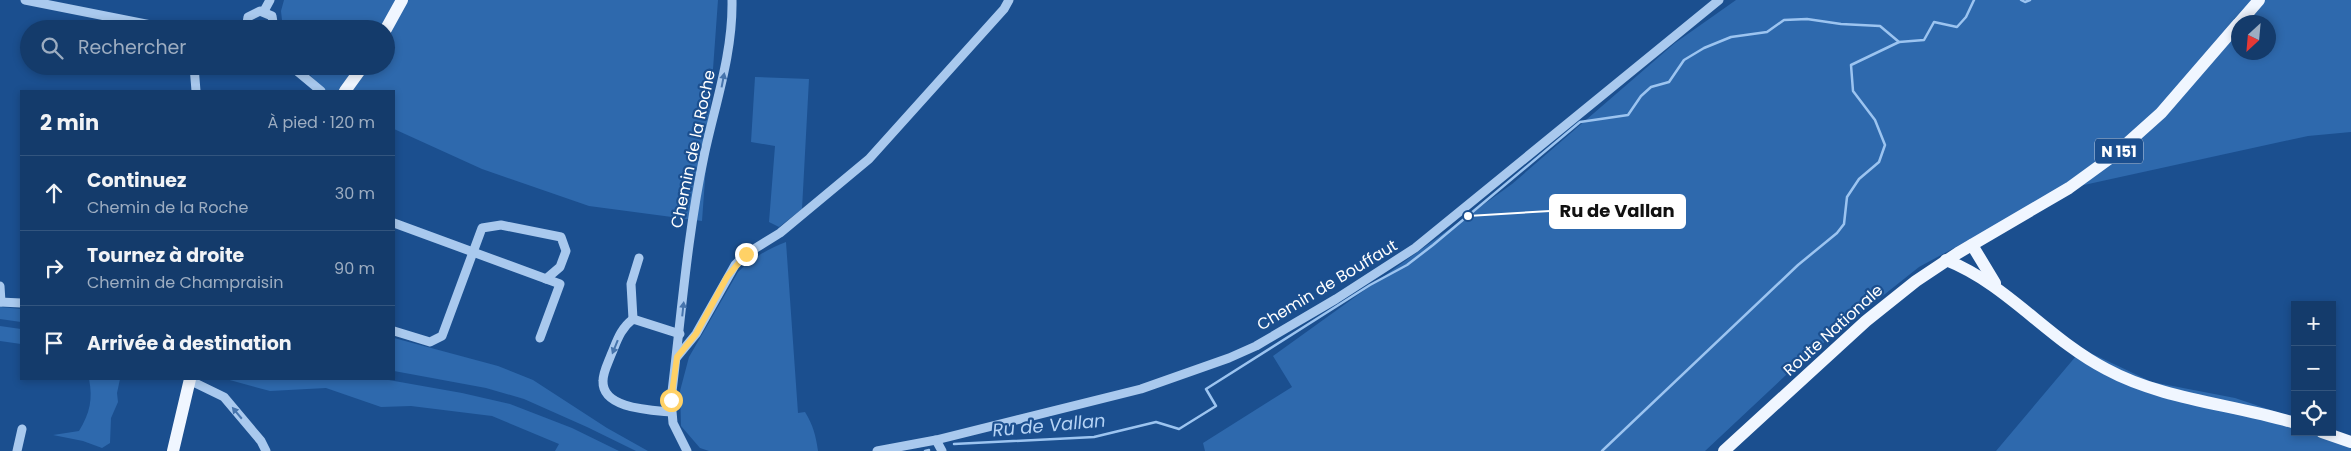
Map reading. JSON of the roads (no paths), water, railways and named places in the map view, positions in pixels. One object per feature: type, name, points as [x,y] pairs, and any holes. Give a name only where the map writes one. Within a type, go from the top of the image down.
[{"type":"main road","points":[[391,20],[402,0]]},
{"type":"main road","name":"N 151","points":[[2246,15],[2259,0]]},
{"type":"main road","name":"N 151","points":[[1972,245],[2068,188],[2113,156],[2161,113],[2231,32]]},
{"type":"main road","points":[[347,90],[357,75]]},
{"type":"main road","points":[[1972,245],[1983,266],[2001,291]]},
{"type":"main road","name":"Route Nationale","points":[[1724,451],[1866,321],[1916,281],[1972,245]]},
{"type":"main road","points":[[1946,260],[1968,269],[2001,291],[2072,348],[2123,378],[2170,393],[2263,413],[2291,422]]},
{"type":"main road","points":[[173,451],[190,380]]},
{"type":"main road","points":[[2334,436],[2351,442]]},
{"type":"street","points":[[25,0],[128,20]]},
{"type":"street","points":[[264,11],[270,0]]},
{"type":"street","name":"Chemin de la Roche","points":[[687,451],[678,434],[671,412],[691,227],[704,155],[722,85],[732,22],[732,0]]},
{"type":"street","points":[[677,357],[696,334],[735,265],[746,254],[780,233],[869,159],[960,59],[1004,9],[1009,0]]},
{"type":"street","name":"Chemin de Bouffaut","points":[[877,451],[939,446],[1141,389],[1229,358],[1256,346],[1336,299],[1415,248],[1719,0]]},
{"type":"street","points":[[249,20],[251,14],[264,11],[272,16],[273,20]]},
{"type":"street","points":[[195,75],[196,90]]},
{"type":"street","points":[[302,75],[320,90]]},
{"type":"street","points":[[395,223],[560,284],[540,338]]},
{"type":"street","points":[[395,331],[430,342],[442,336],[482,228],[501,225],[562,237],[566,252],[560,267],[546,279]]},
{"type":"street","points":[[639,258],[631,284],[633,319],[621,331],[605,372],[603,386],[612,398],[630,407],[671,412]]},
{"type":"street","points":[[0,286],[1,302],[20,303]]},
{"type":"street","points":[[633,319],[680,334]]},
{"type":"street","points":[[190,380],[224,397],[261,441],[266,451]]},
{"type":"street","points":[[17,451],[22,429]]},
{"type":"waterway","name":"Ru de Vallan","points":[[954,444],[1094,437],[1156,422],[1179,429],[1216,406],[1206,389],[1370,285],[1407,265],[1580,122],[1628,115],[1641,96],[1651,87],[1669,82],[1684,60],[1704,48],[1731,37],[1767,32],[1784,20],[1807,19],[1841,24],[1880,26],[1899,42],[1924,40],[1934,22],[1957,27],[1966,17],[1974,0]]},
{"type":"waterway","name":"Ru de Vallan","points":[[2021,0],[2025,2],[2030,0]]},
{"type":"waterway","points":[[1602,451],[1798,265],[1837,233],[1844,224],[1847,197],[1859,179],[1879,162],[1885,145],[1875,120],[1853,91],[1851,65],[1899,42]]},
{"type":"waterway","name":"Ru de Vallan","points":[[925,451],[929,450]]},
{"type":"place","name":"Ru de Vallan","points":[[1468,216]]}]
